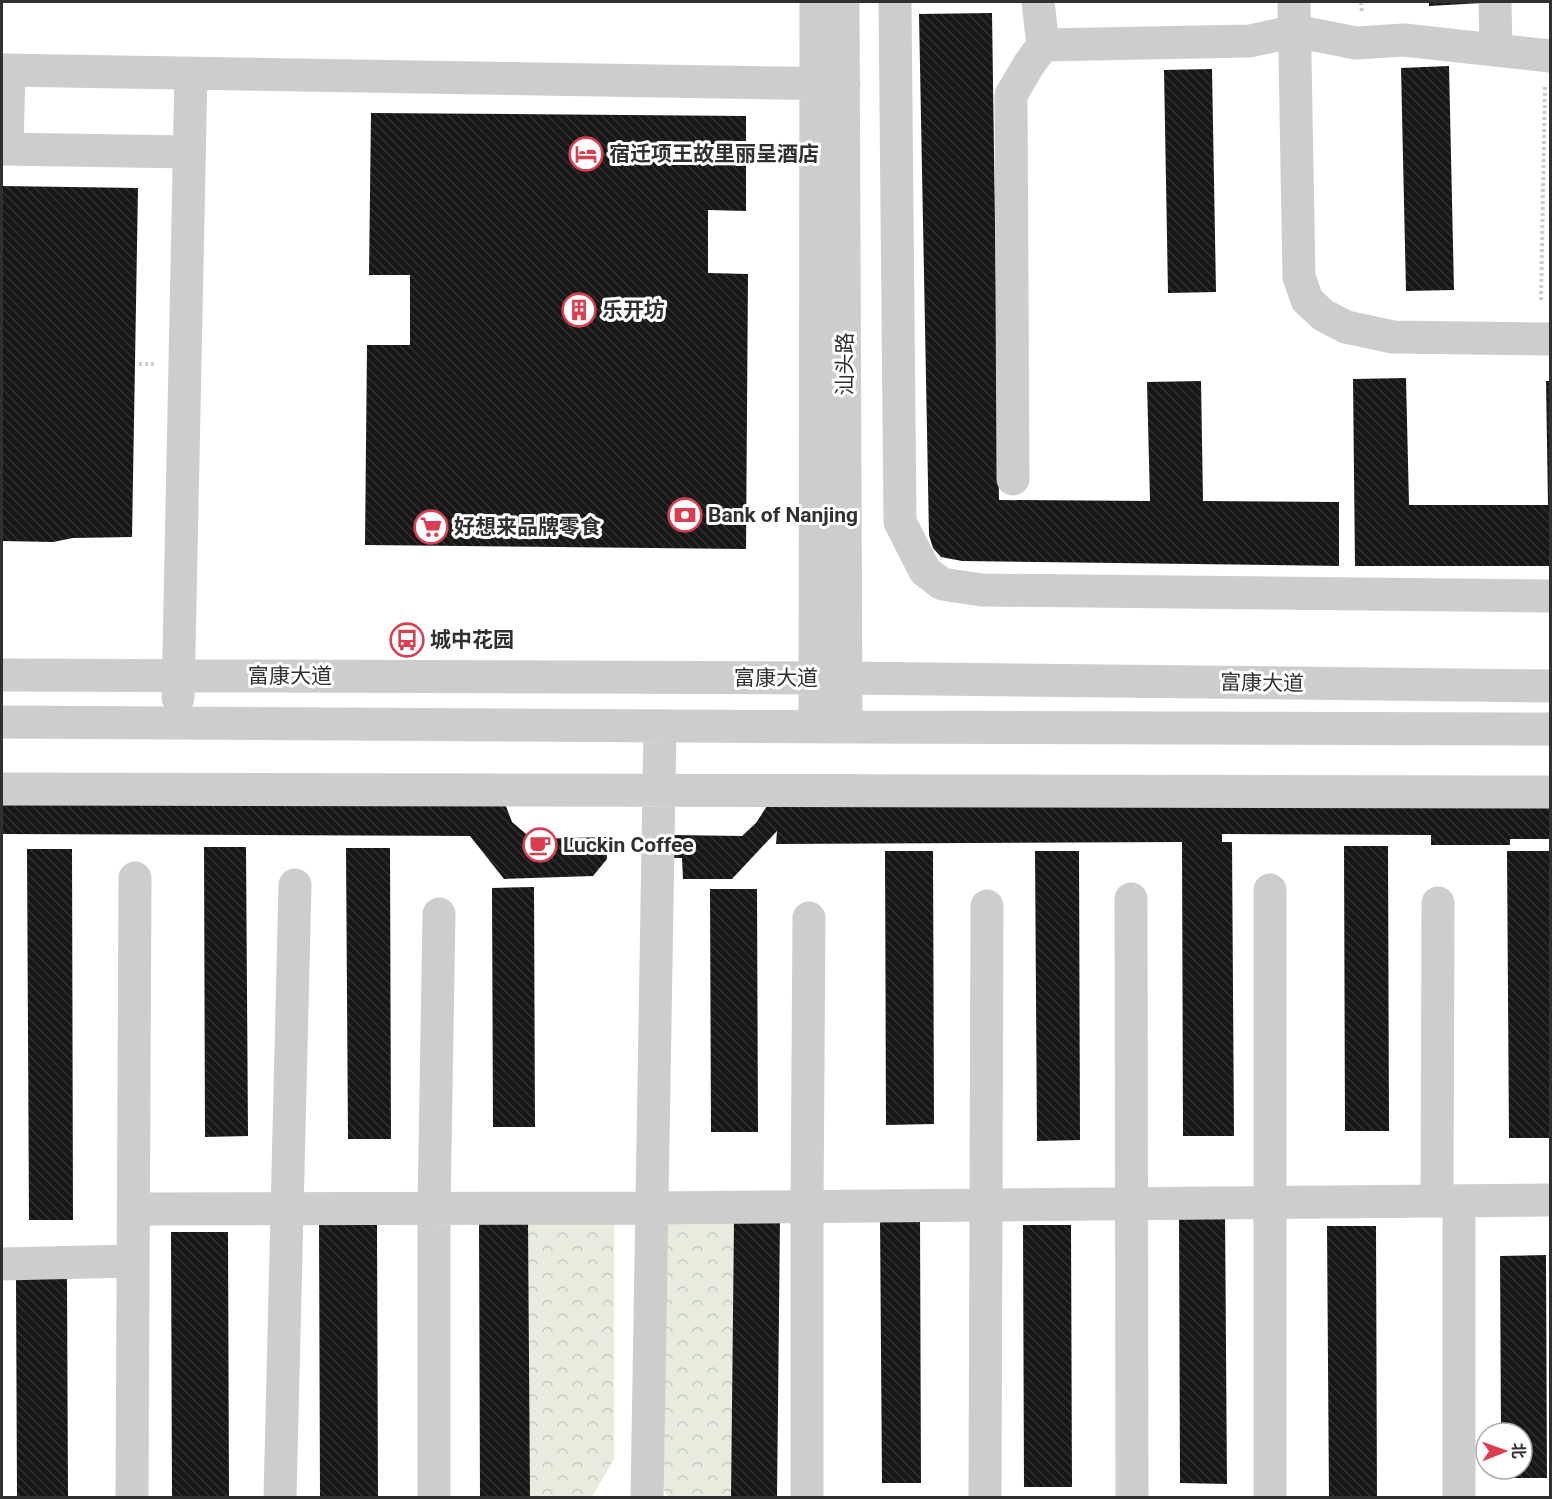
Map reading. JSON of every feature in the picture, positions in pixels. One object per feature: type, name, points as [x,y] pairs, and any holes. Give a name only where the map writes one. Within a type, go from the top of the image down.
[{"type":"street","name":"汕头路","points":[[816,2],[830,84]]},
{"type":"street","name":"汕头路","points":[[831,727],[830,84],[843,2]]},
{"type":"street","points":[[895,2],[900,522],[925,571],[942,584],[982,590],[1551,596]]},
{"type":"street","points":[[1012,479],[1011,95],[1043,45],[1038,2]]},
{"type":"street","points":[[1495,2],[1496,50]]},
{"type":"street","points":[[1043,45],[1250,41],[1295,16]]},
{"type":"street","points":[[1295,16],[1356,43],[1404,40],[1548,56]]},
{"type":"street","points":[[1295,16],[1299,277],[1307,300],[1323,315],[1346,327],[1375,334],[1394,337],[1551,339]]},
{"type":"street","points":[[189,152],[4,149],[5,70],[830,84]]},
{"type":"street","points":[[178,723],[191,73]]},
{"type":"street","name":"富康大道","points":[[2,675],[831,678],[1551,686]]},
{"type":"street","points":[[2,722],[1551,729]]},
{"type":"street","points":[[647,1497],[660,726]]},
{"type":"street","points":[[2,789],[1551,792]]},
{"type":"street","points":[[132,1497],[135,878]]},
{"type":"street","points":[[280,1497],[295,885]]},
{"type":"street","points":[[1270,890],[1270,1497]]},
{"type":"street","points":[[1131,899],[1132,1497]]},
{"type":"street","points":[[1438,903],[1459,1497]]},
{"type":"street","points":[[986,1497],[987,906]]},
{"type":"street","points":[[434,1497],[434,1208],[440,914]]},
{"type":"street","points":[[807,1497],[809,918]]},
{"type":"street","points":[[134,1209],[652,1208],[1551,1200]]},
{"type":"street","points":[[2,1264],[133,1261]]},
{"type":"path","points":[[1541,300],[1548,56]]},
{"type":"green space","points":[[662,1218],[734,1218],[731,1497],[668,1497],[662,1487]]},
{"type":"green space","points":[[614,1219],[614,1459],[592,1497],[530,1497],[528,1220]]},
{"type":"building","points":[[1429,2],[1482,2],[1482,3],[1429,6]]},
{"type":"building","points":[[992,13],[999,500],[1150,501],[1147,382],[1201,381],[1203,501],[1339,502],[1339,566],[962,561],[941,557],[933,548],[929,535],[919,14]]},
{"type":"building","points":[[1449,66],[1454,290],[1406,291],[1401,68]]},
{"type":"building","points":[[1212,69],[1216,292],[1168,293],[1164,70]]},
{"type":"building","name":"乐开坊","points":[[371,113],[746,116],[746,211],[708,210],[708,273],[748,274],[746,549],[365,545],[367,345],[410,345],[410,275],[369,275]]},
{"type":"building","points":[[2,186],[138,188],[132,537],[73,538],[53,542],[2,541]]},
{"type":"building","points":[[1406,378],[1409,505],[1548,505],[1546,381],[1550,381],[1550,566],[1355,566],[1353,379]]},
{"type":"building","points":[[2,799],[504,801],[512,822],[532,839],[606,837],[607,859],[593,876],[504,879],[470,836],[2,834]]},
{"type":"building","points":[[767,806],[1550,808],[1550,839],[1510,839],[1510,845],[1431,845],[1431,835],[1222,834],[1222,842],[1232,842],[1234,1136],[1183,1136],[1182,842],[776,844],[777,831],[732,879],[683,879],[682,858],[672,858],[672,835],[742,836],[756,823]]},
{"type":"building","points":[[1344,846],[1388,846],[1389,1131],[1345,1131]]},
{"type":"building","points":[[204,847],[246,847],[248,1136],[205,1137]]},
{"type":"building","points":[[346,848],[390,848],[391,1139],[348,1139]]},
{"type":"building","points":[[27,849],[72,849],[73,1220],[29,1220]]},
{"type":"building","points":[[885,851],[933,851],[934,1124],[886,1125]]},
{"type":"building","points":[[1035,851],[1079,851],[1080,1140],[1037,1141]]},
{"type":"building","points":[[1507,851],[1550,851],[1550,1138],[1509,1138]]},
{"type":"building","points":[[534,887],[535,1127],[493,1127],[492,888]]},
{"type":"building","points":[[710,889],[757,889],[758,1132],[711,1132]]},
{"type":"building","points":[[1179,1212],[1225,1212],[1227,1484],[1180,1483]]},
{"type":"building","points":[[734,1218],[780,1219],[777,1498],[731,1498]]},
{"type":"building","points":[[880,1218],[920,1218],[921,1483],[882,1483]]},
{"type":"building","points":[[479,1220],[528,1220],[530,1498],[480,1498]]},
{"type":"building","points":[[377,1221],[378,1498],[320,1498],[319,1222]]},
{"type":"building","points":[[1023,1225],[1071,1225],[1072,1487],[1024,1487]]},
{"type":"building","points":[[1327,1226],[1376,1226],[1377,1498],[1329,1498]]},
{"type":"building","points":[[171,1232],[228,1232],[229,1498],[172,1498]]},
{"type":"building","points":[[1546,1255],[1547,1478],[1534,1478],[1534,1421],[1501,1421],[1500,1256]]},
{"type":"building","points":[[16,1279],[67,1279],[68,1498],[17,1498]]},
{"type":"place","name":"宿迁项王故里丽呈酒店","points":[[586,154]]},
{"type":"place","name":"乐开坊","points":[[579,310]]},
{"type":"place","name":"Bank of Nanjing","points":[[685,515]]},
{"type":"place","name":"好想来品牌零食","points":[[431,527]]},
{"type":"place","name":"城中花园","points":[[407,640]]},
{"type":"place","name":"Luckin Coffee","points":[[540,845]]}]
